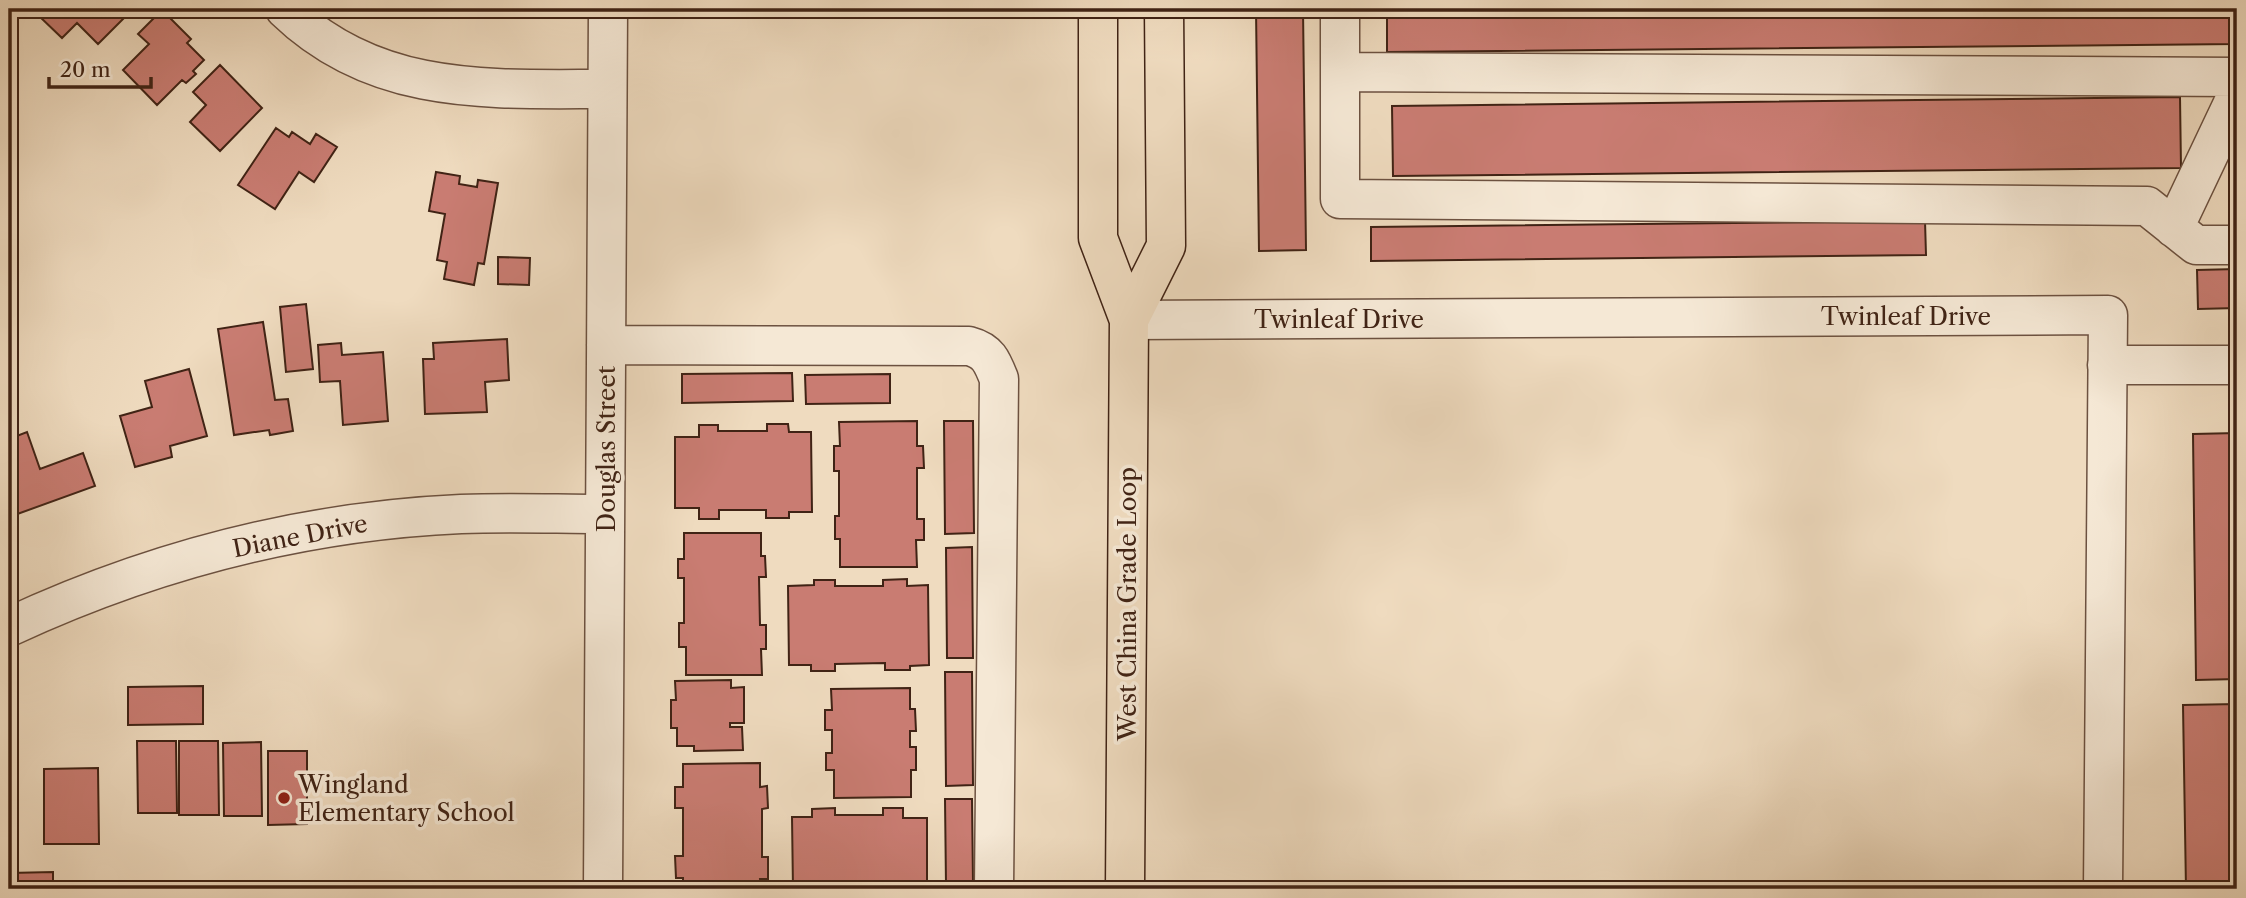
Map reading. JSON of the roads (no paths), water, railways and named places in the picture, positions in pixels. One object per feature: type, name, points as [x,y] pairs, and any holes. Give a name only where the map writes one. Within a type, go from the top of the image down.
[{"type":"main road","name":"West China Grade Loop","points":[[1098,9],[1098,239],[1129,320],[1125,889]]},
{"type":"main road","name":"West China Grade Loop","points":[[1129,320],[1166,246],[1164,9]]},
{"type":"street","points":[[285,9],[295,19],[340,49],[379,68],[432,83],[480,89],[607,89]]},
{"type":"street","name":"Douglas Street","points":[[603,889],[608,9]]},
{"type":"street","points":[[1340,9],[1340,200],[2147,205],[2196,245],[2237,245]]},
{"type":"street","points":[[1340,72],[2237,77]]},
{"type":"street","points":[[2174,228],[2225,147],[2237,95]]},
{"type":"street","name":"Twinleaf Drive","points":[[1129,320],[2108,316],[2103,889]]},
{"type":"street","points":[[606,345],[969,346],[980,349],[991,357],[999,379],[994,889]]},
{"type":"street","points":[[2108,365],[2237,365]]},
{"type":"street","name":"Diane Drive","points":[[9,628],[65,601],[161,566],[259,541],[360,523],[461,514],[605,514]]},
{"type":"place","name":"Wingland Elementary School","points":[[284,798]]}]
